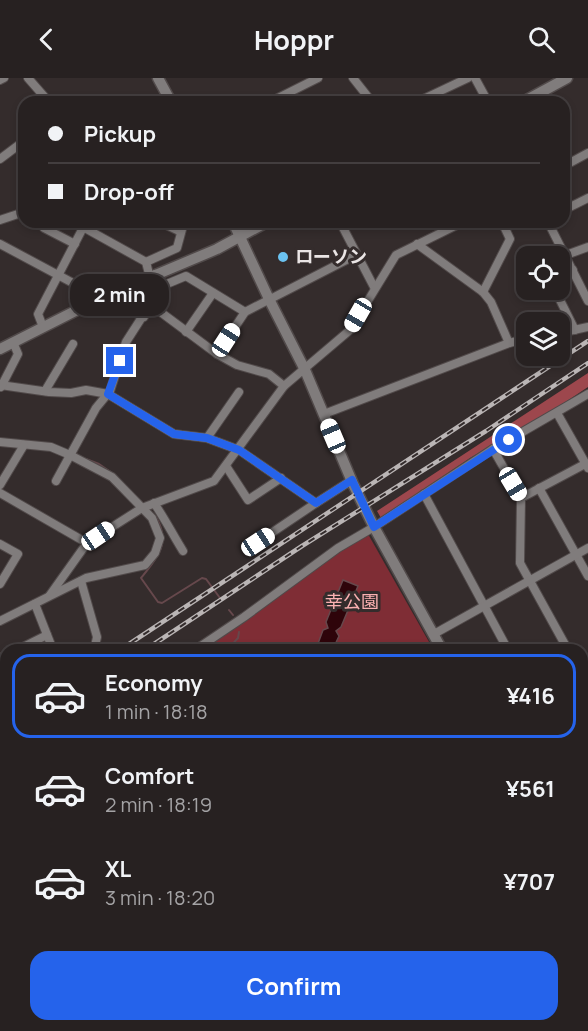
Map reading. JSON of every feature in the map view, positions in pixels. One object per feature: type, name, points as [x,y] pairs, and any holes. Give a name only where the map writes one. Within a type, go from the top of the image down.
[{"type":"street","points":[[0,80],[4,78]]},
{"type":"street","points":[[28,78],[44,96]]},
{"type":"street","points":[[158,78],[168,96]]},
{"type":"street","points":[[282,96],[318,78]]},
{"type":"street","points":[[353,78],[367,96]]},
{"type":"street","points":[[430,96],[468,78]]},
{"type":"street","points":[[475,78],[485,96]]},
{"type":"street","points":[[534,96],[567,78]]},
{"type":"street","points":[[0,159],[18,146]]},
{"type":"street","points":[[570,163],[588,153]]},
{"type":"street","points":[[570,207],[588,198]]},
{"type":"street","points":[[0,220],[18,214]]},
{"type":"street","points":[[44,228],[75,244]]},
{"type":"street","points":[[43,327],[38,314],[83,228]]},
{"type":"street","points":[[90,228],[146,262],[153,276],[162,286]]},
{"type":"street","points":[[173,228],[181,232]]},
{"type":"street","points":[[146,262],[177,248],[182,228]]},
{"type":"street","points":[[236,228],[304,370],[374,527],[439,644]]},
{"type":"street","points":[[0,349],[106,296],[217,249],[255,228]]},
{"type":"street","points":[[343,228],[374,287]]},
{"type":"street","points":[[438,228],[440,232]]},
{"type":"street","points":[[50,595],[87,543],[147,506],[214,481],[284,386],[350,330],[374,287],[396,255],[449,228]]},
{"type":"street","points":[[483,292],[510,239],[505,228]]},
{"type":"street","points":[[552,228],[561,246]]},
{"type":"street","points":[[0,244],[144,317]]},
{"type":"street","points":[[417,244],[483,292],[491,302],[508,343]]},
{"type":"street","points":[[570,254],[588,247]]},
{"type":"street","points":[[217,354],[245,312],[356,255]]},
{"type":"street","points":[[570,264],[588,301]]},
{"type":"street","points":[[56,481],[96,408],[108,394],[115,380],[126,342],[162,286],[186,276],[245,312]]},
{"type":"street","points":[[186,332],[213,293]]},
{"type":"street","points":[[560,300],[575,330]]},
{"type":"street","points":[[151,305],[217,354],[237,365],[269,374],[284,386]]},
{"type":"street","points":[[570,331],[588,327]]},
{"type":"street","points":[[324,414],[516,341]]},
{"type":"street","points":[[13,342],[18,354],[1,386],[71,393],[86,390],[108,394],[174,434],[207,438],[239,450],[316,503]]},
{"type":"street","points":[[45,391],[73,344]]},
{"type":"street","points":[[207,438],[239,392]]},
{"type":"street","points":[[204,644],[338,548],[494,449],[588,393]]},
{"type":"street","points":[[521,498],[587,466],[557,413]]},
{"type":"street","points":[[0,442],[51,447],[112,477],[165,519],[170,532],[183,551]]},
{"type":"street","points":[[0,485],[24,445]]},
{"type":"street","points":[[494,449],[521,498],[520,563],[565,644]]},
{"type":"street","points":[[226,466],[248,500],[281,478]]},
{"type":"street","points":[[258,542],[352,480]]},
{"type":"street","points":[[539,488],[588,576]]},
{"type":"street","points":[[0,494],[87,543]]},
{"type":"street","points":[[424,494],[505,644]]},
{"type":"street","points":[[0,621],[81,581],[100,574],[140,567],[149,561],[155,553],[160,538],[147,506]]},
{"type":"street","points":[[0,544],[18,554],[0,584]]},
{"type":"street","points":[[434,634],[588,548]]},
{"type":"street","points":[[81,581],[97,638],[96,644]]},
{"type":"street","points":[[35,603],[51,644]]},
{"type":"street","points":[[29,644],[47,635]]},
{"type":"green space","name":"幸公園","points":[[368,534],[430,644],[209,644]]},
{"type":"shaded area","points":[[588,373],[588,387],[555,409],[470,458],[381,518],[377,511]]},
{"type":"shaded area","points":[[343,580],[358,586],[341,627],[336,631],[339,636],[335,644],[318,644],[323,630],[328,628],[326,622]]},
{"type":"waterway","points":[[86,459],[99,464],[115,475]]},
{"type":"waterway","points":[[156,517],[162,542],[153,563],[141,578],[158,602],[162,603],[202,578],[206,579],[220,598]]},
{"type":"waterway","points":[[229,610],[233,615]]},
{"type":"waterway","points":[[232,644],[238,638],[239,632]]},
{"type":"railway","points":[[129,644],[588,341]]},
{"type":"railway","points":[[154,644],[302,546],[486,431],[588,363]]},
{"type":"place","name":"ローソン","points":[[283,257]]},
{"type":"route","points":[[120,361],[108,394],[174,434],[207,438],[239,450],[316,503],[352,480],[374,527],[509,440]]}]
